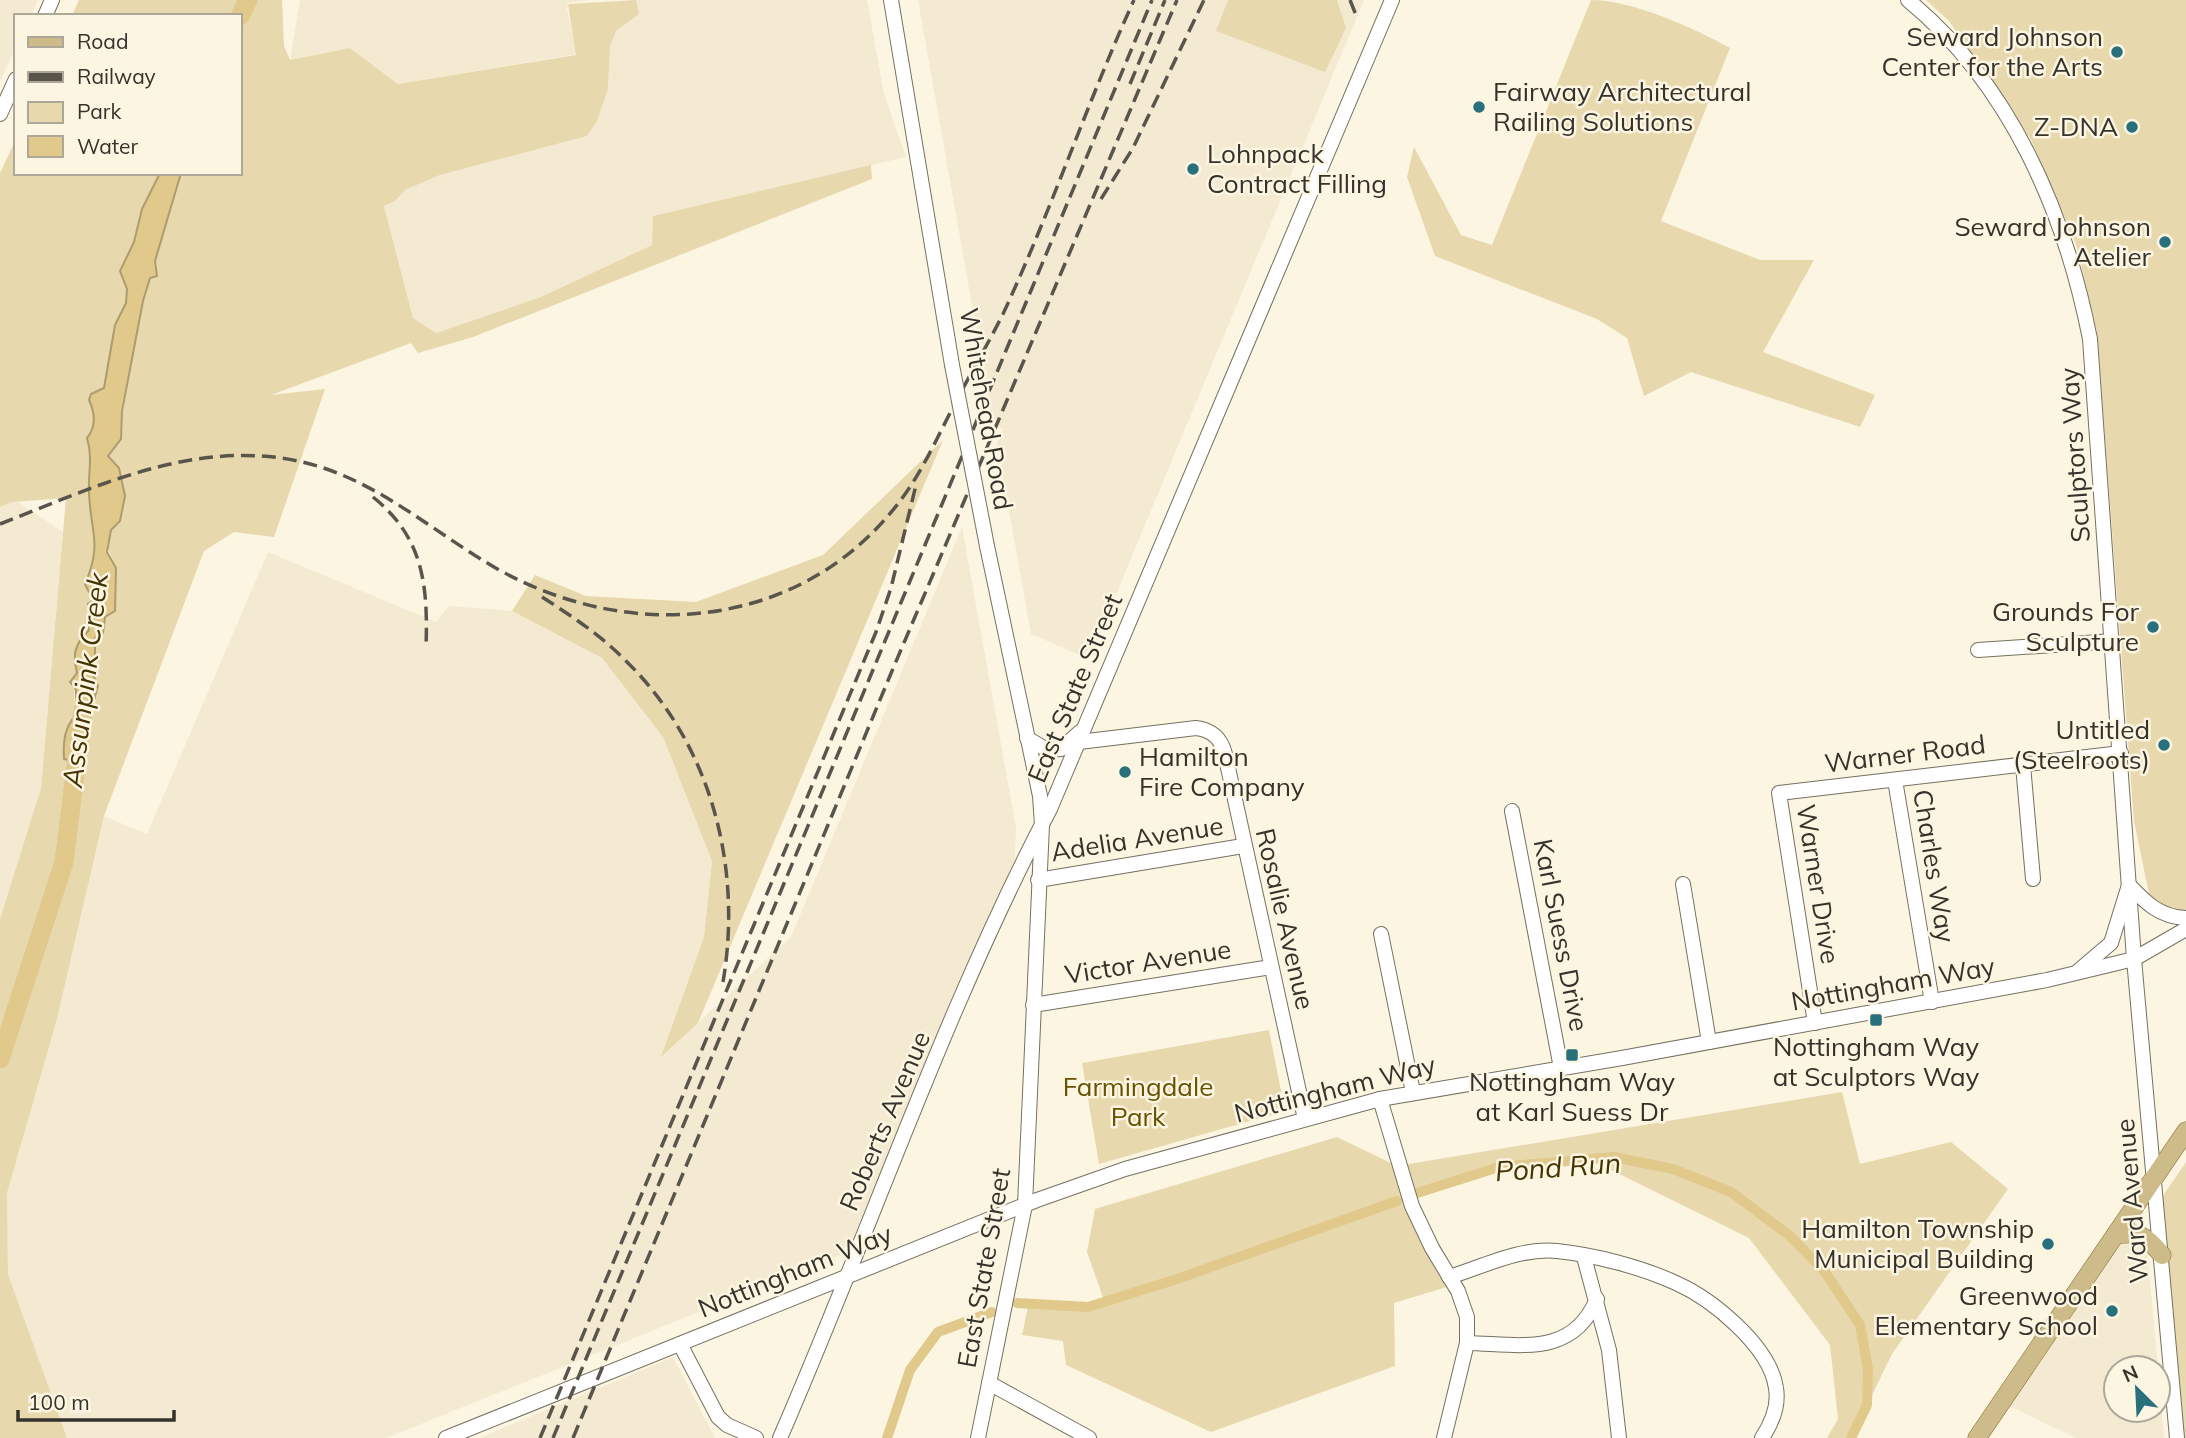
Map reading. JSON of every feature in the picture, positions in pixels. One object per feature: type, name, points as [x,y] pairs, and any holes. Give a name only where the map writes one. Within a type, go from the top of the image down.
[{"type":"main road","points":[[1977,1438],[2186,1131]]},
{"type":"main road","points":[[2115,1235],[2134,1232],[2150,1240],[2162,1255]]},
{"type":"street","name":"Whitehead Road","points":[[891,0],[952,365],[1040,796],[1042,825]]},
{"type":"street","name":"East State Street","points":[[978,1438],[1025,1205],[1042,825],[1392,0]]},
{"type":"street","name":"Sculptors Way","points":[[1914,2],[1973,68],[2018,134],[2049,196],[2081,290],[2094,367],[2134,959]]},
{"type":"street","points":[[0,114],[14,83]]},
{"type":"street","points":[[1978,650],[2114,641]]},
{"type":"street","name":"Rosalie Avenue","points":[[1081,736],[1196,728],[1212,733],[1223,746],[1305,1119]]},
{"type":"street","points":[[1027,738],[1047,750],[1062,749],[1081,736]]},
{"type":"street","name":"Warner Road","points":[[1779,793],[2121,753]]},
{"type":"street","points":[[2023,765],[2033,879]]},
{"type":"street","name":"Charles Way","points":[[1895,780],[1931,1002]]},
{"type":"street","name":"Warner Drive","points":[[1779,793],[1815,1023]]},
{"type":"street","name":"Karl Suess Drive","points":[[1512,811],[1561,1068]]},
{"type":"street","name":"Roberts Avenue","points":[[780,1438],[948,1031],[1021,865],[1042,825]]},
{"type":"street","name":"Adelia Avenue","points":[[1038,880],[1243,846]]},
{"type":"street","points":[[1683,884],[1709,1042]]},
{"type":"street","points":[[2075,973],[2110,943],[2129,885],[2146,903],[2168,917],[2186,918]]},
{"type":"street","name":"Nottingham Way","points":[[446,1438],[1025,1205],[1125,1169],[1413,1092],[1815,1023],[2075,973],[2134,959],[2186,929]]},
{"type":"street","points":[[1381,934],[1413,1092]]},
{"type":"street","name":"Ward Avenue","points":[[2134,959],[2177,1438]]},
{"type":"street","name":"Victor Avenue","points":[[1033,1005],[1271,967]]},
{"type":"street","points":[[1380,1099],[1412,1206],[1464,1304],[1467,1317],[1466,1343],[1444,1438]]},
{"type":"street","points":[[1449,1278],[1527,1253],[1558,1251],[1676,1283],[1730,1319],[1758,1352],[1774,1378],[1777,1401],[1774,1414],[1762,1438]]},
{"type":"street","points":[[1584,1256],[1597,1299],[1614,1379],[1619,1438]]},
{"type":"street","points":[[1466,1343],[1540,1345],[1554,1342],[1576,1331],[1597,1299]]},
{"type":"street","points":[[680,1345],[719,1417],[727,1425],[756,1438]]},
{"type":"street","points":[[989,1383],[1089,1438]]},
{"type":"shaded area","points":[[0,0],[38,0],[32,14],[14,14],[14,51],[0,81]]},
{"type":"shaded area","points":[[300,0],[589,0],[568,3],[577,54],[398,84],[350,48],[290,60]]},
{"type":"shaded area","points":[[636,0],[867,0],[884,94],[906,157],[653,216],[652,245],[541,297],[436,333],[413,318],[384,206],[395,201],[405,190],[440,175],[587,136],[608,89],[610,46],[616,31],[638,14]]},
{"type":"shaded area","points":[[918,0],[1364,0],[1089,659],[1031,634],[997,443],[1003,429],[993,424]]},
{"type":"shaded area","points":[[0,490],[63,532],[41,788],[0,919]]},
{"type":"shaded area","points":[[962,527],[1016,828],[1014,879],[853,1250],[386,1438],[67,1438],[8,1274],[7,1193],[57,1019],[104,816],[147,834],[268,552],[436,622],[449,606],[512,611],[602,658],[663,737],[712,861],[704,937],[662,1056],[791,937]]},
{"type":"shaded area","name":"Greenwood Elementary School","points":[[2127,1237],[2147,1247],[2157,1354],[2102,1354],[2102,1424],[2163,1424],[2164,1438],[2076,1438],[2007,1405],[2115,1247]]},
{"type":"shaded area","points":[[673,1357],[715,1438],[479,1438]]},
{"type":"green space","points":[[79,0],[282,0],[284,46],[290,60],[350,48],[398,84],[576,55],[568,4],[636,0],[639,14],[616,31],[610,46],[608,89],[597,121],[587,136],[440,175],[405,190],[395,201],[384,206],[413,318],[436,333],[541,297],[652,245],[653,216],[871,165],[872,179],[473,337],[418,353],[411,343],[271,395],[325,389],[274,537],[234,532],[204,551],[104,816],[57,1019],[7,1193],[8,1274],[67,1438],[0,1438],[0,919],[41,788],[66,498],[12,502],[0,507],[0,173],[14,143],[14,175],[158,175],[142,209],[134,242],[120,271],[127,289],[126,303],[115,325],[104,388],[89,400],[94,419],[87,438],[94,547],[85,584],[92,608],[75,684],[72,761],[76,732],[89,717],[98,687],[90,668],[95,663],[95,638],[103,633],[114,580],[108,537],[120,521],[108,456],[121,439],[122,411],[143,300],[150,278],[156,276],[155,261],[180,175],[242,175],[242,14],[73,14]]},
{"type":"green space","points":[[1228,0],[1337,0],[1346,28],[1325,72],[1216,31]]},
{"type":"green space","points":[[1591,0],[1644,10],[1681,24],[1730,48],[1661,221],[1760,260],[1814,260],[1763,352],[1875,395],[1860,427],[1691,372],[1644,396],[1627,338],[1597,319],[1435,256],[1407,177],[1414,147],[1461,235],[1492,245]]},
{"type":"green space","name":"Grounds For Sculpture","points":[[1926,0],[2186,0],[2186,910],[2171,910],[2149,894],[2134,821],[2097,332],[2076,244],[2031,140],[1949,21]]},
{"type":"green space","points":[[943,440],[698,1023],[661,1057],[704,937],[712,861],[663,737],[602,658],[512,611],[535,575],[586,596],[696,602],[823,555]]},
{"type":"green space","name":"Farmingdale Park","points":[[1269,1030],[1285,1111],[1099,1164],[1082,1063]]},
{"type":"green space","points":[[1842,1092],[1860,1164],[1951,1142],[2008,1189],[1892,1354],[1851,1438],[1827,1438],[1838,1419],[1830,1345],[1749,1238],[1593,1161],[1488,1168],[1408,1200],[1450,1286],[1394,1303],[1395,1366],[1211,1432],[1066,1365],[1063,1341],[1022,1335],[1029,1302],[1106,1306],[1087,1252],[1095,1209],[1337,1137],[1397,1166]]},
{"type":"green space","points":[[2186,1162],[2186,1438],[2174,1438],[2172,1354],[2167,1354],[2154,1209]]},
{"type":"water","points":[[159,175],[180,175],[155,261],[157,276],[150,278],[143,301],[122,411],[121,439],[108,456],[119,468],[125,496],[120,521],[111,530],[107,552],[116,568],[115,611],[105,617],[103,633],[95,638],[95,663],[90,668],[98,686],[89,717],[76,732],[72,761],[64,759],[67,730],[76,715],[76,689],[70,682],[77,673],[76,650],[89,630],[86,622],[93,615],[88,604],[93,600],[85,584],[94,547],[87,438],[94,419],[89,400],[91,394],[104,388],[115,325],[126,303],[127,289],[120,271],[134,242],[142,209]]},
{"type":"waterway","name":"Assunpink Creek","points":[[241,14],[248,0]]},
{"type":"waterway","name":"Assunpink Creek","points":[[0,1059],[64,862],[84,702]]},
{"type":"waterway","name":"Pond Run","points":[[1414,1194],[1499,1167],[1614,1157],[1673,1169],[1731,1192],[1790,1236],[1825,1272],[1860,1325],[1868,1369],[1867,1405],[1851,1438]]},
{"type":"waterway","name":"Pond Run","points":[[1017,1303],[1088,1307],[1177,1279],[1397,1201]]},
{"type":"waterway","name":"Pond Run","points":[[887,1438],[910,1370],[938,1332],[992,1312]]},
{"type":"railway","points":[[0,524],[145,470],[220,456],[259,456],[298,461],[351,479],[400,506],[494,567],[547,592],[602,608],[658,615],[714,612],[767,598],[817,575],[863,541],[903,497],[918,473],[1003,314],[1134,0]]},
{"type":"railway","points":[[553,1438],[1152,0]]},
{"type":"railway","points":[[1130,84],[1165,0]]},
{"type":"railway","points":[[573,1438],[892,671],[1177,0]]},
{"type":"railway","points":[[1101,199],[1133,148],[1204,0]]},
{"type":"railway","points":[[1350,0],[1356,15]]},
{"type":"railway","points":[[540,1438],[876,632],[891,588],[916,485]]},
{"type":"railway","points":[[373,497],[390,513],[413,546],[424,584],[426,648]]},
{"type":"railway","points":[[542,597],[594,633],[623,658],[653,691],[678,727],[698,766],[713,807],[723,850],[728,894],[728,938],[723,982]]},
{"type":"place","name":"Seward Johnson Center for the Arts","points":[[2117,52]]},
{"type":"place","name":"Fairway Architectural Railing Solutions","points":[[1479,107]]},
{"type":"place","name":"Z-DNA","points":[[2132,127]]},
{"type":"place","name":"Lohnpack Contract Filling","points":[[1193,169]]},
{"type":"place","name":"Seward Johnson Atelier","points":[[2165,242]]},
{"type":"place","name":"Grounds For Sculpture","points":[[2153,627]]},
{"type":"place","name":"Untitled (Steelroots)","points":[[2164,745]]},
{"type":"place","name":"Hamilton Fire Company","points":[[1125,772]]},
{"type":"place","name":"Nottingham Way at Sculptors Way","points":[[1876,1020]]},
{"type":"place","name":"Nottingham Way at Karl Suess Dr","points":[[1572,1055]]},
{"type":"place","name":"Hamilton Township Municipal Building","points":[[2048,1244]]},
{"type":"place","name":"Greenwood Elementary School","points":[[2112,1311]]}]
